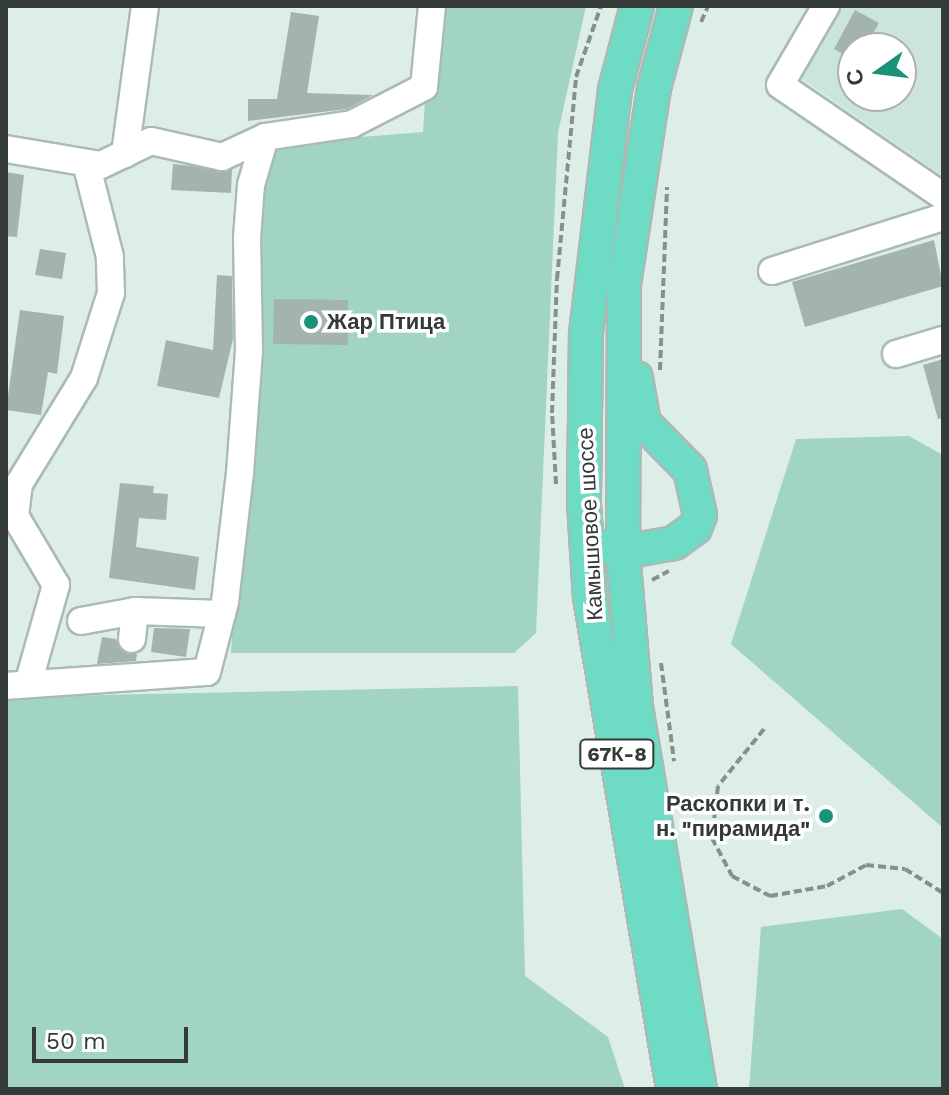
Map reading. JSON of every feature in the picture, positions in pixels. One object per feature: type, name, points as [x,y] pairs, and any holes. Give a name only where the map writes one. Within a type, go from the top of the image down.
[{"type":"main road","name":"Камышовое шоссе","points":[[637,6],[615,90],[586,334],[583,417],[590,598],[673,1089]]},
{"type":"main road","name":"Камышовое шоссе","points":[[676,6],[654,88],[624,283],[623,552],[636,707],[700,1089]]},
{"type":"main road","points":[[583,417],[592,452],[597,538],[610,550],[623,552],[674,543],[695,528],[700,515],[690,470],[654,434],[639,410],[636,327],[624,283]]},
{"type":"street","points":[[125,154],[145,6]]},
{"type":"street","points":[[6,149],[101,165],[151,141],[222,157],[265,137],[352,124],[424,87],[432,6]]},
{"type":"street","points":[[826,6],[780,85],[943,196]]},
{"type":"street","points":[[86,163],[110,257],[111,293],[84,378],[19,484],[15,516],[56,585],[17,685],[207,672],[222,614],[245,412],[251,185],[265,137]]},
{"type":"street","points":[[772,271],[943,217]]},
{"type":"street","points":[[896,354],[943,340]]},
{"type":"street","points":[[81,621],[135,611],[222,614]]},
{"type":"street","points":[[132,639],[135,611]]},
{"type":"path","points":[[566,201],[576,77],[601,6]]},
{"type":"path","points":[[697,32],[708,6]]},
{"type":"path","points":[[764,729],[718,786],[712,838],[732,876],[770,896],[827,886],[866,865],[905,869],[943,893]]},
{"type":"shaded area","points":[[807,6],[943,6],[943,176],[850,112],[917,112],[917,32],[837,32],[837,103],[779,63]]},
{"type":"green space","points":[[431,6],[586,6],[558,133],[536,633],[514,653],[231,653],[262,145],[423,132]]},
{"type":"green space","points":[[909,436],[943,455],[943,828],[731,644],[796,439]]},
{"type":"green space","points":[[518,686],[525,976],[608,1037],[625,1089],[6,1089],[6,697]]},
{"type":"green space","points":[[902,909],[943,939],[943,1089],[749,1089],[761,927]]},
{"type":"building","points":[[855,10],[879,23],[874,32],[843,32]]},
{"type":"building","points":[[291,12],[319,16],[307,93],[373,95],[347,109],[248,121],[248,99],[277,99]]},
{"type":"building","points":[[173,164],[232,170],[231,193],[171,190]]},
{"type":"building","points":[[6,172],[24,175],[17,237],[6,236]]},
{"type":"building","points":[[934,240],[943,286],[805,327],[792,282]]},
{"type":"building","points":[[40,249],[66,253],[62,279],[35,275]]},
{"type":"building","points":[[217,275],[232,276],[233,339],[219,398],[157,386],[166,340],[213,350]]},
{"type":"building","name":"Жар Птица","points":[[274,299],[348,300],[348,345],[273,344]]},
{"type":"building","points":[[20,310],[64,316],[57,374],[48,372],[41,415],[6,410]]},
{"type":"building","points":[[943,359],[943,418],[938,419],[923,365]]},
{"type":"building","points":[[120,483],[154,486],[153,493],[168,494],[166,520],[139,518],[136,547],[199,557],[195,590],[109,578]]},
{"type":"building","points":[[154,628],[190,629],[186,657],[151,652]]},
{"type":"building","points":[[102,637],[116,639],[123,652],[137,654],[136,661],[97,664]]},
{"type":"place","name":"Жар Птица","points":[[311,322]]},
{"type":"place","name":"Раскопки и т. н. \"пирамида\"","points":[[826,816]]}]
